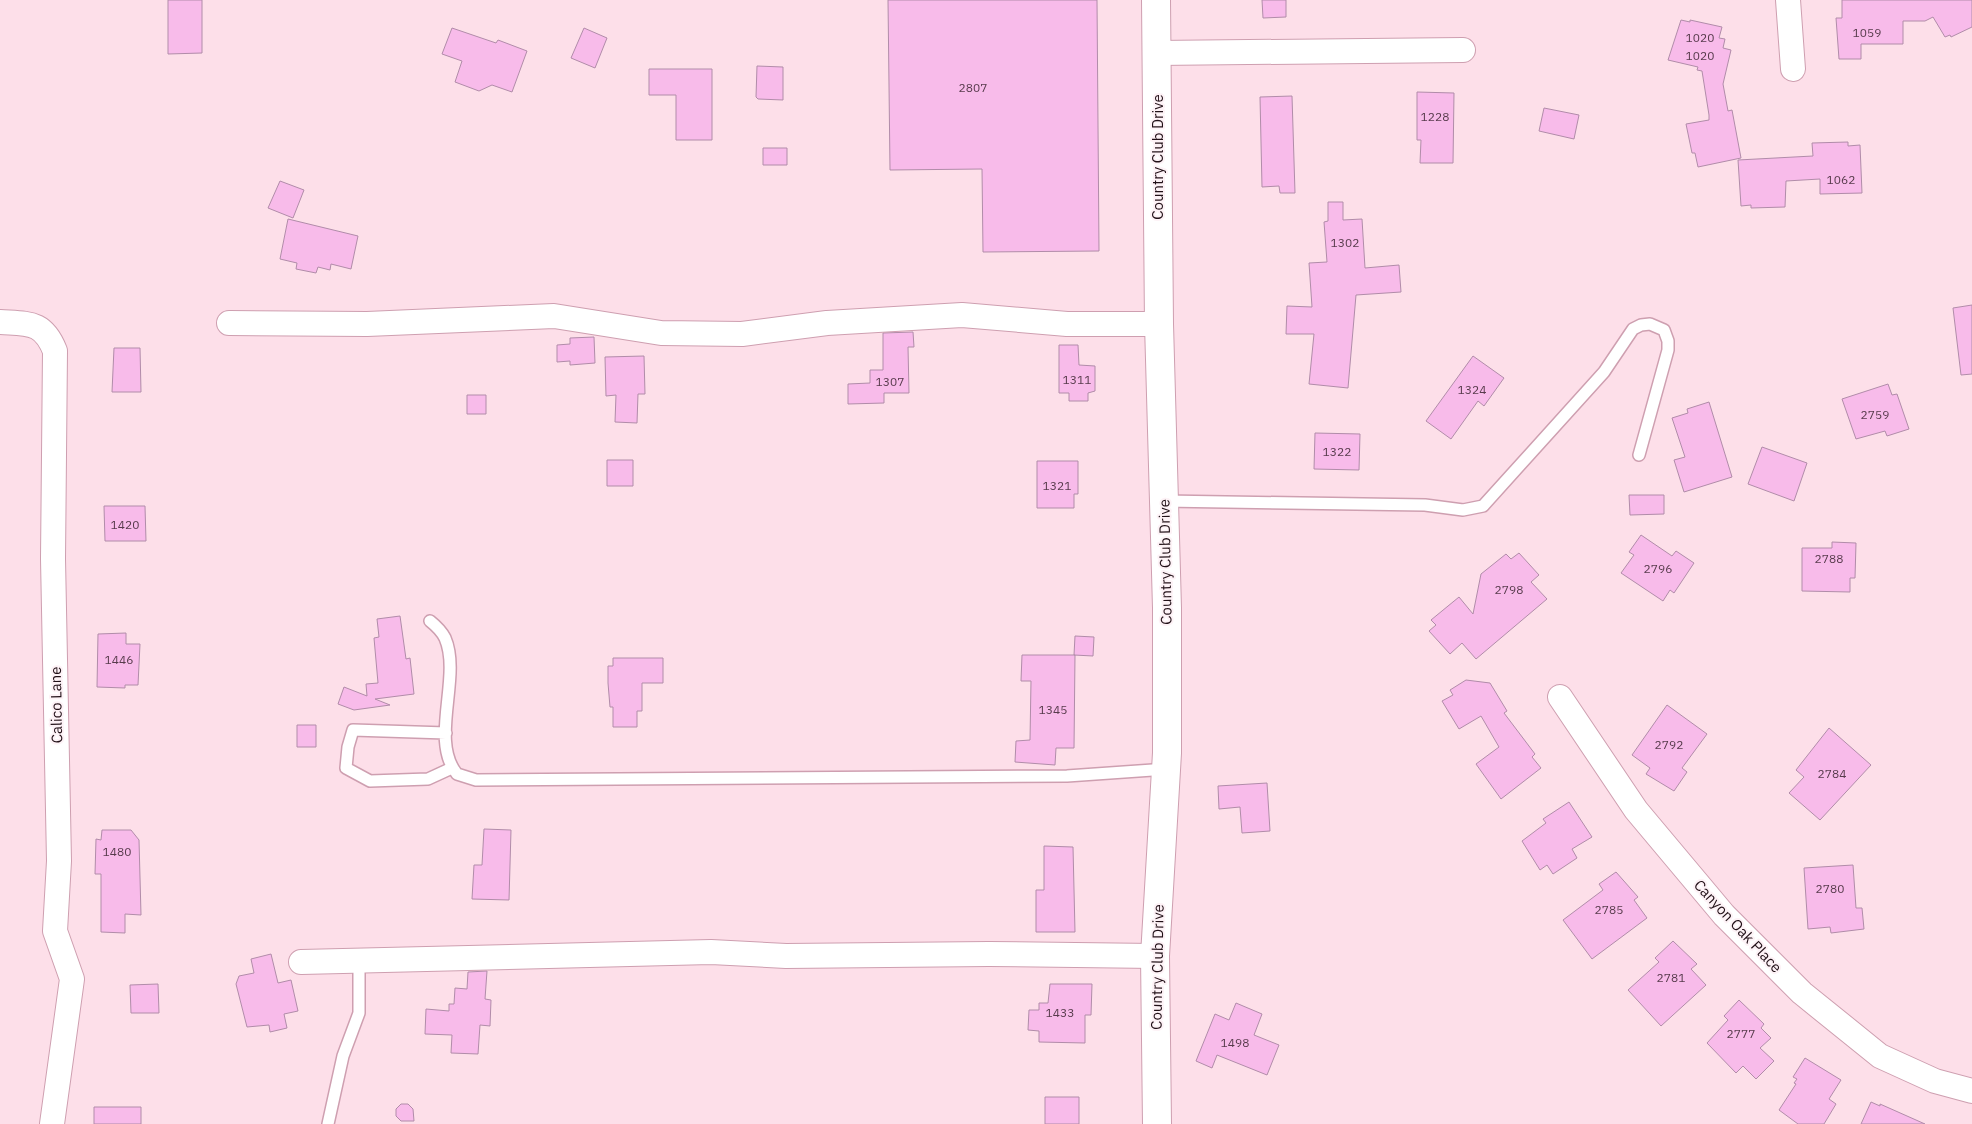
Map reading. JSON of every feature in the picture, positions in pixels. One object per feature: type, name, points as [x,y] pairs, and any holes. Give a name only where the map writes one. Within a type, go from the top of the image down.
[{"type":"street","name":"Country Club Drive","points":[[1156,0],[1159,324],[1167,608],[1167,769],[1156,956],[1157,1124]]},
{"type":"street","points":[[1788,0],[1793,69]]},
{"type":"street","points":[[1156,53],[1463,50]]},
{"type":"street","points":[[230,322],[367,324],[554,316],[661,333],[742,334],[827,322],[962,315],[1067,324],[1159,324]]},
{"type":"street","name":"Calico Lane","points":[[0,322],[31,324],[48,334],[55,351],[53,559],[59,861],[55,931],[72,979],[52,1124]]},
{"type":"street","name":"Canyon Oak Place","points":[[1560,697],[1636,810],[1724,915],[1802,993],[1880,1056],[1935,1081],[1972,1091]]},
{"type":"street","points":[[301,962],[712,952],[786,956],[988,954],[1156,956]]},
{"type":"lane","points":[[1164,501],[1425,505],[1463,510],[1483,506],[1604,372],[1634,329],[1650,324],[1664,330],[1668,341],[1668,350],[1639,455]]},
{"type":"lane","points":[[430,621],[445,638],[449,656],[446,755],[457,774],[476,780],[1067,776],[1167,769]]},
{"type":"lane","points":[[446,733],[353,730],[348,746],[346,768],[370,780],[428,779],[452,768]]},
{"type":"lane","points":[[328,1124],[343,1056],[359,1012],[359,961]]},
{"type":"building","points":[[168,0],[202,0],[202,53],[168,54]]},
{"type":"building","points":[[888,0],[1097,0],[1099,251],[983,252],[982,169],[890,170]]},
{"type":"building","points":[[1262,0],[1286,0],[1286,17],[1263,18]]},
{"type":"building","points":[[1842,0],[1972,0],[1972,27],[1951,37],[1950,35],[1945,37],[1933,17],[1925,21],[1903,21],[1903,44],[1861,44],[1861,59],[1839,59],[1836,18],[1842,18]]},
{"type":"building","points":[[1681,20],[1690,22],[1690,20],[1722,27],[1719,38],[1725,39],[1723,48],[1731,50],[1723,84],[1728,111],[1732,110],[1741,158],[1698,167],[1695,153],[1692,153],[1686,124],[1709,120],[1702,71],[1697,70],[1698,67],[1668,60]]},
{"type":"building","points":[[452,28],[496,43],[498,40],[527,51],[512,92],[492,85],[479,91],[455,82],[462,61],[442,54]]},
{"type":"building","points":[[584,28],[607,38],[595,68],[571,58]]},
{"type":"building","points":[[757,66],[783,67],[783,100],[758,99],[756,97]]},
{"type":"building","points":[[649,69],[712,69],[712,140],[676,140],[676,95],[649,95]]},
{"type":"building","points":[[1417,92],[1454,93],[1453,163],[1420,163],[1421,140],[1417,140]]},
{"type":"building","points":[[1292,96],[1295,193],[1280,193],[1279,186],[1262,187],[1260,97]]},
{"type":"building","points":[[1544,108],[1579,115],[1574,139],[1539,131]]},
{"type":"building","points":[[1848,142],[1848,146],[1860,145],[1862,193],[1820,194],[1820,179],[1786,181],[1785,207],[1751,208],[1751,205],[1741,206],[1738,160],[1813,156],[1812,143]]},
{"type":"building","points":[[763,148],[787,148],[787,165],[763,165]]},
{"type":"building","points":[[280,181],[304,190],[293,218],[268,208]]},
{"type":"building","points":[[1328,202],[1343,202],[1343,220],[1362,219],[1365,268],[1399,265],[1401,292],[1356,295],[1348,388],[1309,384],[1314,334],[1286,334],[1287,306],[1312,307],[1309,263],[1327,262],[1324,222],[1328,221]]},
{"type":"building","points":[[288,219],[358,236],[351,269],[331,264],[330,270],[318,267],[316,273],[296,269],[297,263],[280,259]]},
{"type":"building","points":[[1972,305],[1972,374],[1961,375],[1953,308]]},
{"type":"building","points":[[913,332],[914,347],[908,347],[909,393],[884,393],[884,403],[848,404],[848,384],[870,383],[870,370],[883,370],[883,333]]},
{"type":"building","points":[[594,337],[595,363],[570,365],[570,361],[557,362],[557,345],[570,344],[570,338]]},
{"type":"building","points":[[1059,345],[1078,345],[1079,365],[1095,366],[1095,391],[1088,393],[1088,401],[1069,401],[1069,393],[1059,393]]},
{"type":"building","points":[[114,348],[140,348],[141,392],[112,392]]},
{"type":"building","points":[[644,356],[645,394],[638,394],[637,423],[615,422],[616,395],[606,396],[605,357]]},
{"type":"building","points":[[1473,356],[1504,378],[1484,406],[1478,401],[1451,439],[1426,421]]},
{"type":"building","points":[[1888,384],[1892,395],[1897,394],[1909,429],[1887,436],[1885,431],[1856,439],[1842,399]]},
{"type":"building","points":[[467,395],[486,395],[486,414],[467,414]]},
{"type":"building","points":[[1709,402],[1732,477],[1684,492],[1674,460],[1685,457],[1672,418],[1688,413],[1687,409]]},
{"type":"building","points":[[1315,433],[1360,434],[1359,470],[1314,469]]},
{"type":"building","points":[[1762,447],[1807,463],[1794,501],[1748,484]]},
{"type":"building","points":[[607,460],[633,460],[633,486],[607,486]]},
{"type":"building","points":[[1037,461],[1078,461],[1078,494],[1074,494],[1074,508],[1037,508]]},
{"type":"building","points":[[1629,495],[1664,495],[1664,514],[1630,515]]},
{"type":"building","points":[[104,506],[145,506],[146,541],[105,541]]},
{"type":"building","points":[[1641,535],[1672,556],[1676,551],[1694,563],[1674,593],[1670,590],[1663,601],[1621,573],[1634,555],[1629,552]]},
{"type":"building","points":[[1832,542],[1856,543],[1855,578],[1850,578],[1850,592],[1802,591],[1802,548],[1832,548]]},
{"type":"building","points":[[1519,553],[1539,575],[1531,582],[1547,599],[1476,659],[1462,643],[1450,654],[1429,631],[1436,625],[1431,620],[1459,597],[1473,614],[1481,574],[1506,554],[1511,559]]},
{"type":"building","points":[[400,616],[406,659],[410,658],[414,694],[375,699],[390,705],[354,710],[338,704],[344,687],[367,696],[366,684],[378,683],[374,638],[379,637],[377,619]]},
{"type":"building","points":[[126,633],[126,644],[140,644],[138,685],[125,685],[125,688],[97,687],[98,634]]},
{"type":"building","points":[[1075,636],[1094,637],[1093,656],[1074,655]]},
{"type":"building","points":[[1022,655],[1075,655],[1074,748],[1056,748],[1055,765],[1015,762],[1016,741],[1030,740],[1031,681],[1021,681]]},
{"type":"building","points":[[613,658],[663,658],[663,683],[642,683],[642,711],[637,711],[637,727],[613,727],[613,707],[610,707],[608,666],[613,666]]},
{"type":"building","points":[[1466,680],[1490,683],[1507,711],[1504,713],[1535,754],[1532,757],[1541,768],[1501,799],[1476,764],[1499,747],[1481,716],[1459,729],[1442,701],[1453,695],[1450,690]]},
{"type":"building","points":[[1667,705],[1707,734],[1682,768],[1687,772],[1674,791],[1646,774],[1650,768],[1632,755]]},
{"type":"building","points":[[297,725],[316,725],[316,747],[297,747]]},
{"type":"building","points":[[1829,728],[1871,765],[1820,820],[1789,793],[1804,777],[1796,770]]},
{"type":"building","points":[[1267,783],[1270,831],[1242,833],[1240,807],[1219,809],[1218,786]]},
{"type":"building","points":[[1569,802],[1592,837],[1572,849],[1577,858],[1553,874],[1547,865],[1540,870],[1522,841],[1546,823],[1543,819]]},
{"type":"building","points":[[484,829],[511,830],[509,900],[472,899],[474,865],[482,865]]},
{"type":"building","points":[[102,830],[131,830],[139,840],[141,915],[125,914],[125,933],[101,932],[101,874],[95,874],[96,839],[101,840]]},
{"type":"building","points":[[1044,846],[1073,847],[1075,932],[1036,932],[1036,890],[1044,890]]},
{"type":"building","points":[[1853,865],[1856,908],[1862,908],[1864,929],[1831,933],[1830,927],[1808,929],[1804,868]]},
{"type":"building","points":[[1616,872],[1638,897],[1634,900],[1647,918],[1592,959],[1563,920],[1603,890],[1599,884]]},
{"type":"building","points":[[1673,941],[1697,964],[1691,969],[1706,985],[1661,1026],[1628,990],[1659,962],[1655,958]]},
{"type":"building","points":[[271,954],[278,983],[291,980],[298,1011],[284,1014],[287,1028],[270,1032],[269,1025],[247,1027],[236,984],[239,976],[254,973],[251,959]]},
{"type":"building","points":[[487,971],[485,999],[491,1000],[490,1026],[480,1025],[478,1054],[451,1053],[452,1035],[425,1034],[426,1009],[449,1011],[449,1004],[454,1004],[455,988],[467,989],[468,972]]},
{"type":"building","points":[[158,984],[159,1013],[131,1013],[130,985]]},
{"type":"building","points":[[1050,984],[1092,984],[1091,1015],[1085,1015],[1085,1043],[1039,1042],[1039,1031],[1028,1030],[1029,1010],[1039,1010],[1039,1003],[1048,1003]]},
{"type":"building","points":[[1739,1000],[1764,1024],[1761,1028],[1771,1038],[1760,1048],[1774,1061],[1756,1079],[1743,1066],[1736,1073],[1707,1043],[1728,1020],[1724,1016]]},
{"type":"building","points":[[1236,1003],[1262,1014],[1254,1035],[1279,1045],[1267,1075],[1217,1055],[1212,1068],[1196,1061],[1215,1014],[1229,1020]]},
{"type":"building","points":[[1805,1058],[1841,1080],[1829,1099],[1836,1104],[1824,1124],[1798,1124],[1779,1110],[1796,1084],[1794,1083],[1797,1079],[1793,1077]]},
{"type":"building","points":[[1045,1097],[1079,1097],[1079,1124],[1045,1124]]},
{"type":"building","points":[[1871,1102],[1880,1106],[1880,1104],[1925,1124],[1861,1124]]},
{"type":"building","points":[[401,1104],[408,1104],[413,1109],[414,1121],[401,1121],[396,1116],[396,1109]]},
{"type":"building","points":[[94,1107],[141,1107],[141,1124],[94,1124]]}]
